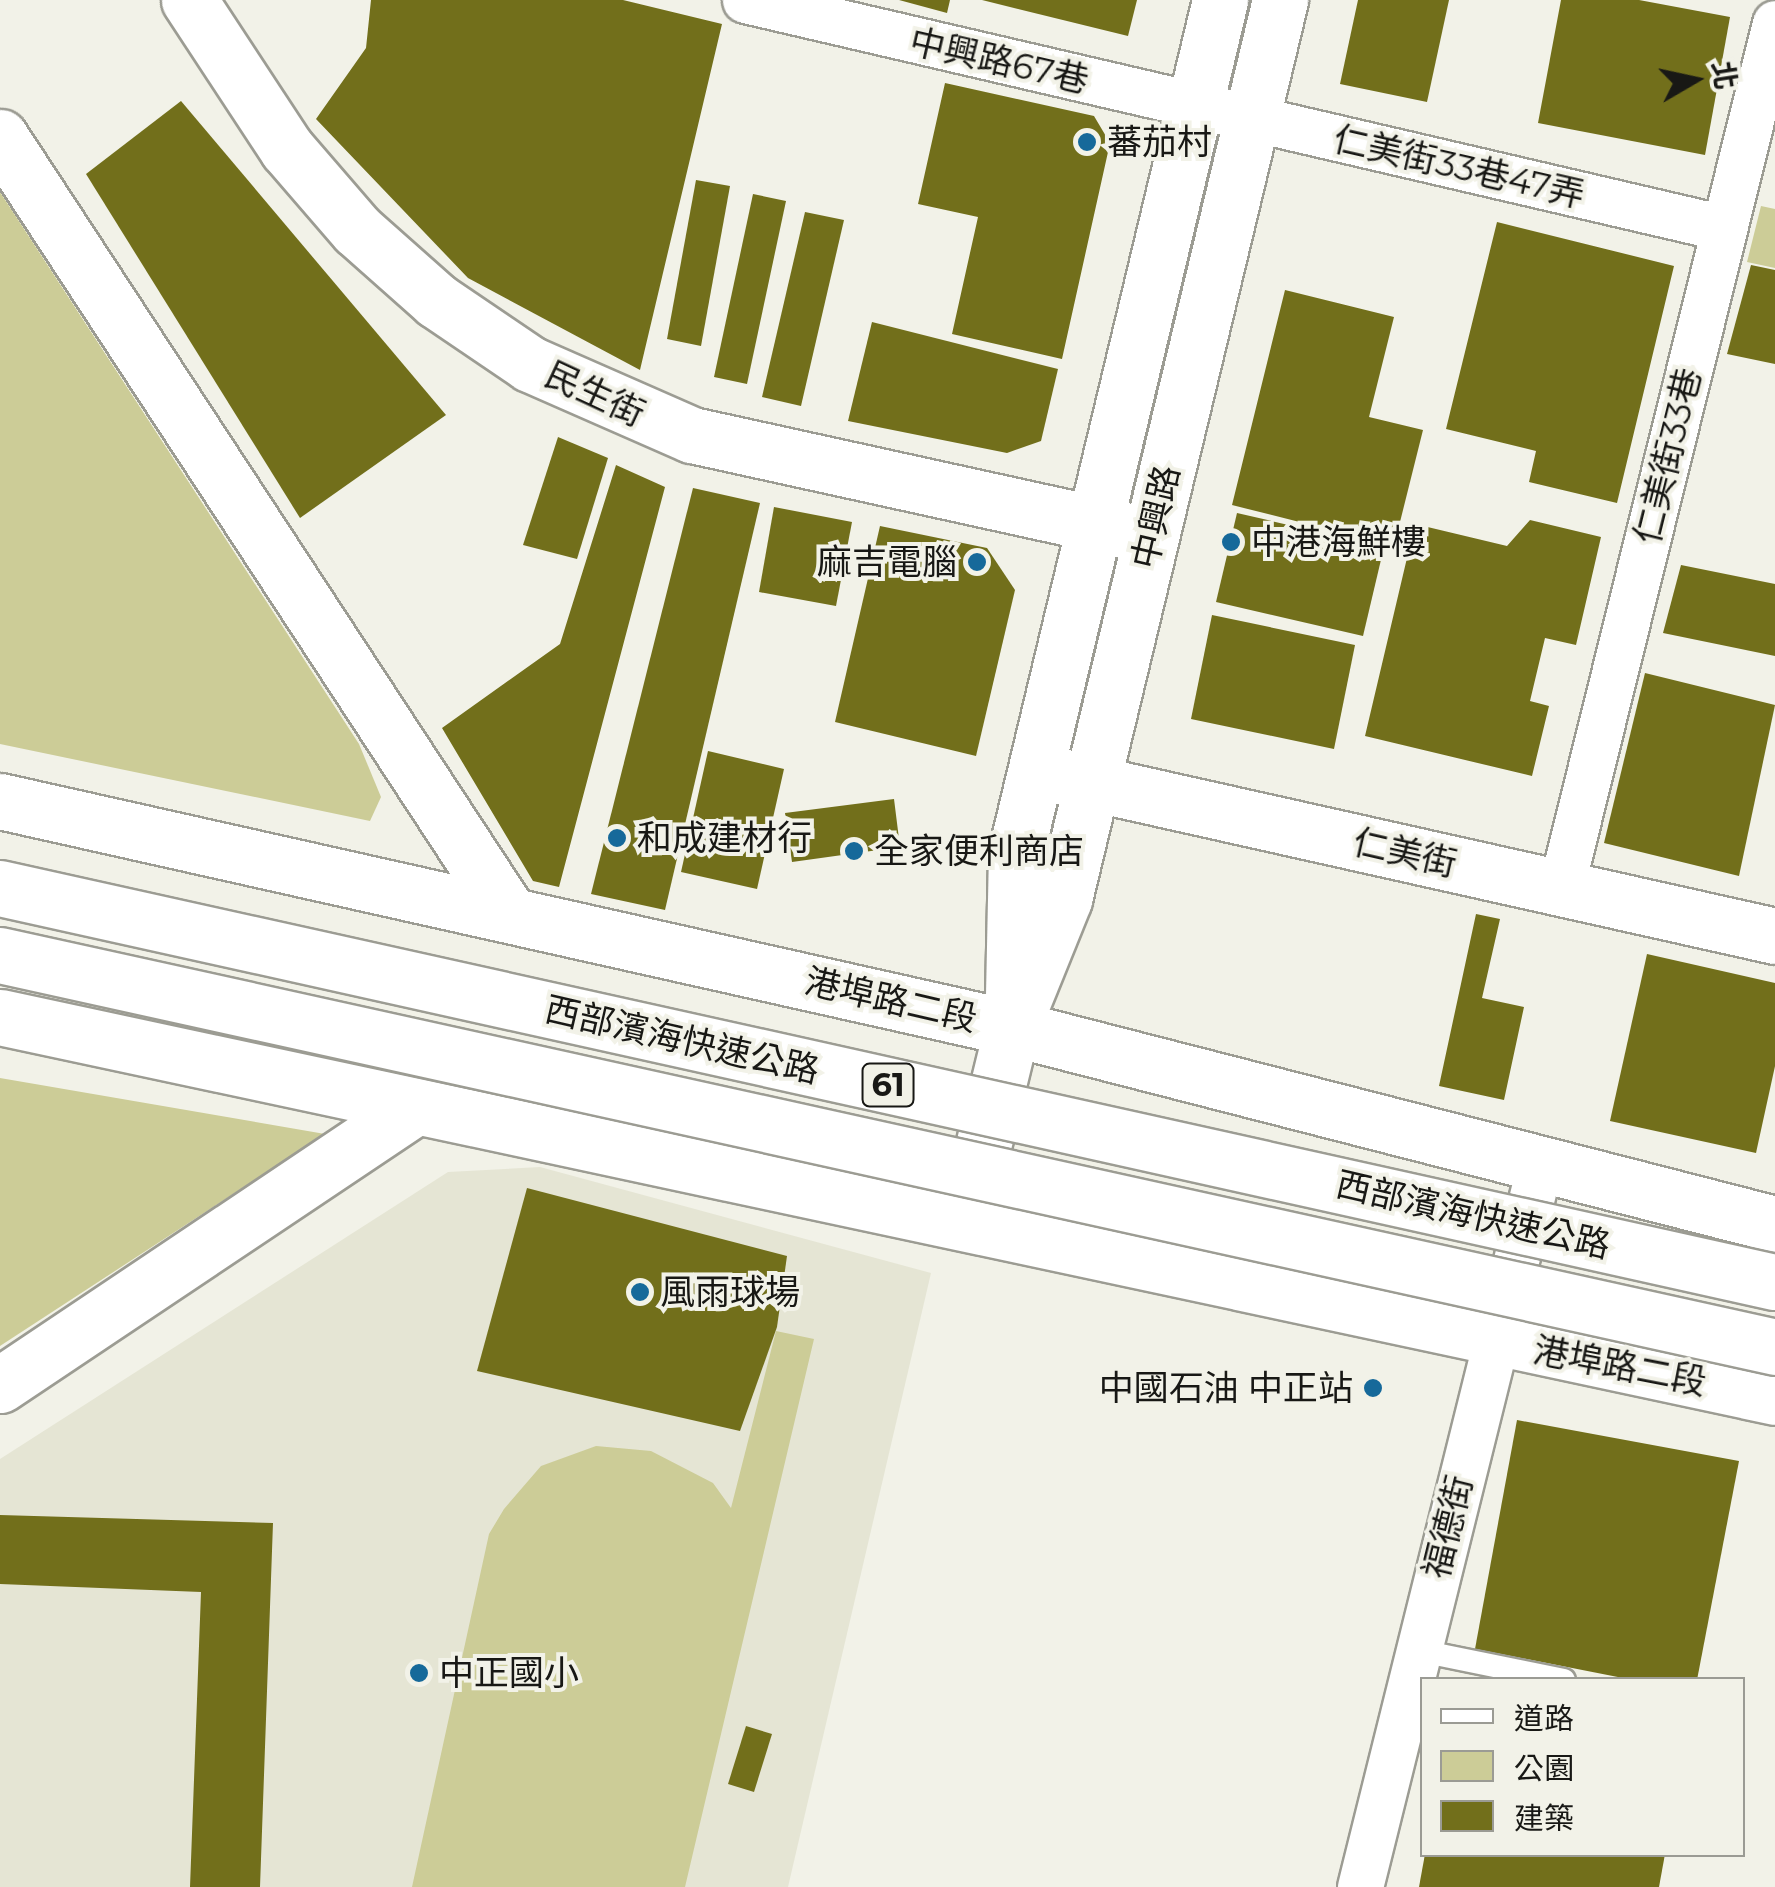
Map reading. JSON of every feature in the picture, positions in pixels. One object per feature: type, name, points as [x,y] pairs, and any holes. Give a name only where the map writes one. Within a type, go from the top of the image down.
[{"type":"main road","name":"民生街","points":[[189,0],[287,149],[357,230],[437,301],[530,364],[692,435],[1151,536]]},
{"type":"main road","name":"中興路","points":[[1012,1028],[1016,852],[1220,0]]},
{"type":"main road","name":"中興路","points":[[963,1228],[1012,1028],[1064,899],[1280,0]]},
{"type":"main road","points":[[0,137],[508,912]]},
{"type":"main road","name":"仁美街","points":[[1036,770],[1775,936]]},
{"type":"main road","name":"港埠路二段","points":[[0,800],[1012,1028],[1539,1168],[1775,1224]]},
{"type":"main road","name":"西部濱海快速公路","points":[[0,888],[1775,1282]]},
{"type":"main road","name":"西部濱海快速公路","points":[[0,955],[1775,1346]]},
{"type":"main road","name":"港埠路二段","points":[[0,1017],[963,1228],[1775,1397]]},
{"type":"main road","points":[[0,1386],[414,1108]]},
{"type":"street","name":"中興路67巷","points":[[764,2],[1194,106]]},
{"type":"street","name":"仁美街33巷","points":[[1561,888],[1775,23]]},
{"type":"street","name":"仁美街33巷47弄","points":[[1194,106],[1724,228]]},
{"type":"street","name":"福德街","points":[[1360,1887],[1539,1168]]},
{"type":"lane","points":[[1416,1650],[1549,1677]]},
{"type":"shaded area","name":"中正國小","points":[[540,1167],[931,1273],[788,1887],[0,1887],[0,1459],[448,1172]]},
{"type":"green space","points":[[0,192],[359,744],[381,797],[370,821],[0,744]]},
{"type":"green space","points":[[1761,206],[1775,209],[1775,268],[1747,262]]},
{"type":"green space","points":[[0,1078],[325,1134],[0,1346]]},
{"type":"green space","points":[[776,1331],[814,1339],[685,1887],[412,1887],[489,1534],[504,1509],[541,1466],[596,1446],[651,1451],[713,1483],[731,1508]]},
{"type":"building","points":[[371,0],[623,0],[722,24],[640,370],[468,278],[316,119],[366,48]]},
{"type":"building","points":[[899,0],[950,0],[947,13]]},
{"type":"building","points":[[982,0],[1137,0],[1128,36]]},
{"type":"building","points":[[1358,0],[1449,0],[1427,102],[1340,84]]},
{"type":"building","points":[[1561,0],[1639,0],[1730,17],[1705,155],[1538,123]]},
{"type":"building","points":[[945,83],[1094,116],[1110,143],[1062,359],[952,334],[978,217],[918,204]]},
{"type":"building","points":[[181,101],[446,415],[300,518],[86,174]]},
{"type":"building","points":[[696,180],[730,186],[701,346],[667,339]]},
{"type":"building","points":[[753,194],[786,201],[747,384],[714,377]]},
{"type":"building","points":[[805,212],[844,220],[801,406],[762,397]]},
{"type":"building","points":[[1497,222],[1674,266],[1617,503],[1529,482],[1536,451],[1446,429]]},
{"type":"building","points":[[1751,265],[1775,270],[1775,364],[1727,354]]},
{"type":"building","points":[[1285,290],[1394,317],[1369,417],[1423,430],[1394,546],[1232,505]]},
{"type":"building","points":[[872,322],[1058,369],[1041,441],[1007,453],[848,421]]},
{"type":"building","points":[[558,437],[608,458],[577,559],[523,545]]},
{"type":"building","points":[[616,465],[665,487],[559,887],[533,881],[442,728],[560,644]]},
{"type":"building","points":[[693,488],[760,503],[665,910],[591,894]]},
{"type":"building","points":[[774,507],[852,522],[836,606],[759,592]]},
{"type":"building","points":[[1237,513],[1384,547],[1363,636],[1216,602]]},
{"type":"building","points":[[1530,520],[1601,537],[1576,645],[1545,638],[1530,701],[1549,706],[1532,776],[1365,736],[1415,524],[1507,546]]},
{"type":"building","points":[[880,526],[987,548],[1015,590],[976,756],[835,722]]},
{"type":"building","points":[[1681,565],[1775,584],[1775,656],[1663,633]]},
{"type":"building","points":[[1212,615],[1355,645],[1334,749],[1191,719]]},
{"type":"building","points":[[1645,673],[1775,705],[1739,876],[1604,843]]},
{"type":"building","points":[[708,751],[784,769],[757,889],[681,872]]},
{"type":"building","points":[[894,799],[900,847],[792,862],[785,813]]},
{"type":"building","points":[[1476,914],[1500,919],[1482,998],[1524,1007],[1504,1100],[1439,1086]]},
{"type":"building","points":[[1647,954],[1775,983],[1775,1066],[1756,1153],[1610,1121]]},
{"type":"building","name":"風雨球場","points":[[527,1188],[787,1256],[777,1327],[740,1431],[477,1371]]},
{"type":"building","points":[[1517,1420],[1739,1461],[1698,1677],[1618,1677],[1475,1649]]},
{"type":"building","points":[[0,1515],[273,1523],[260,1887],[190,1887],[201,1592],[0,1584]]},
{"type":"building","points":[[746,1726],[772,1734],[754,1792],[728,1784]]},
{"type":"building","points":[[1424,1857],[1664,1857],[1659,1887],[1419,1887]]},
{"type":"place","name":"蕃茄村","points":[[1087,142]]},
{"type":"place","name":"中港海鮮樓","points":[[1231,542]]},
{"type":"place","name":"麻吉電腦","points":[[977,562]]},
{"type":"place","name":"和成建材行","points":[[617,838]]},
{"type":"place","name":"全家便利商店","points":[[854,851]]},
{"type":"place","name":"風雨球場","points":[[640,1292]]},
{"type":"place","name":"中國石油 中正站","points":[[1373,1388]]},
{"type":"place","name":"中正國小","points":[[419,1673]]}]
